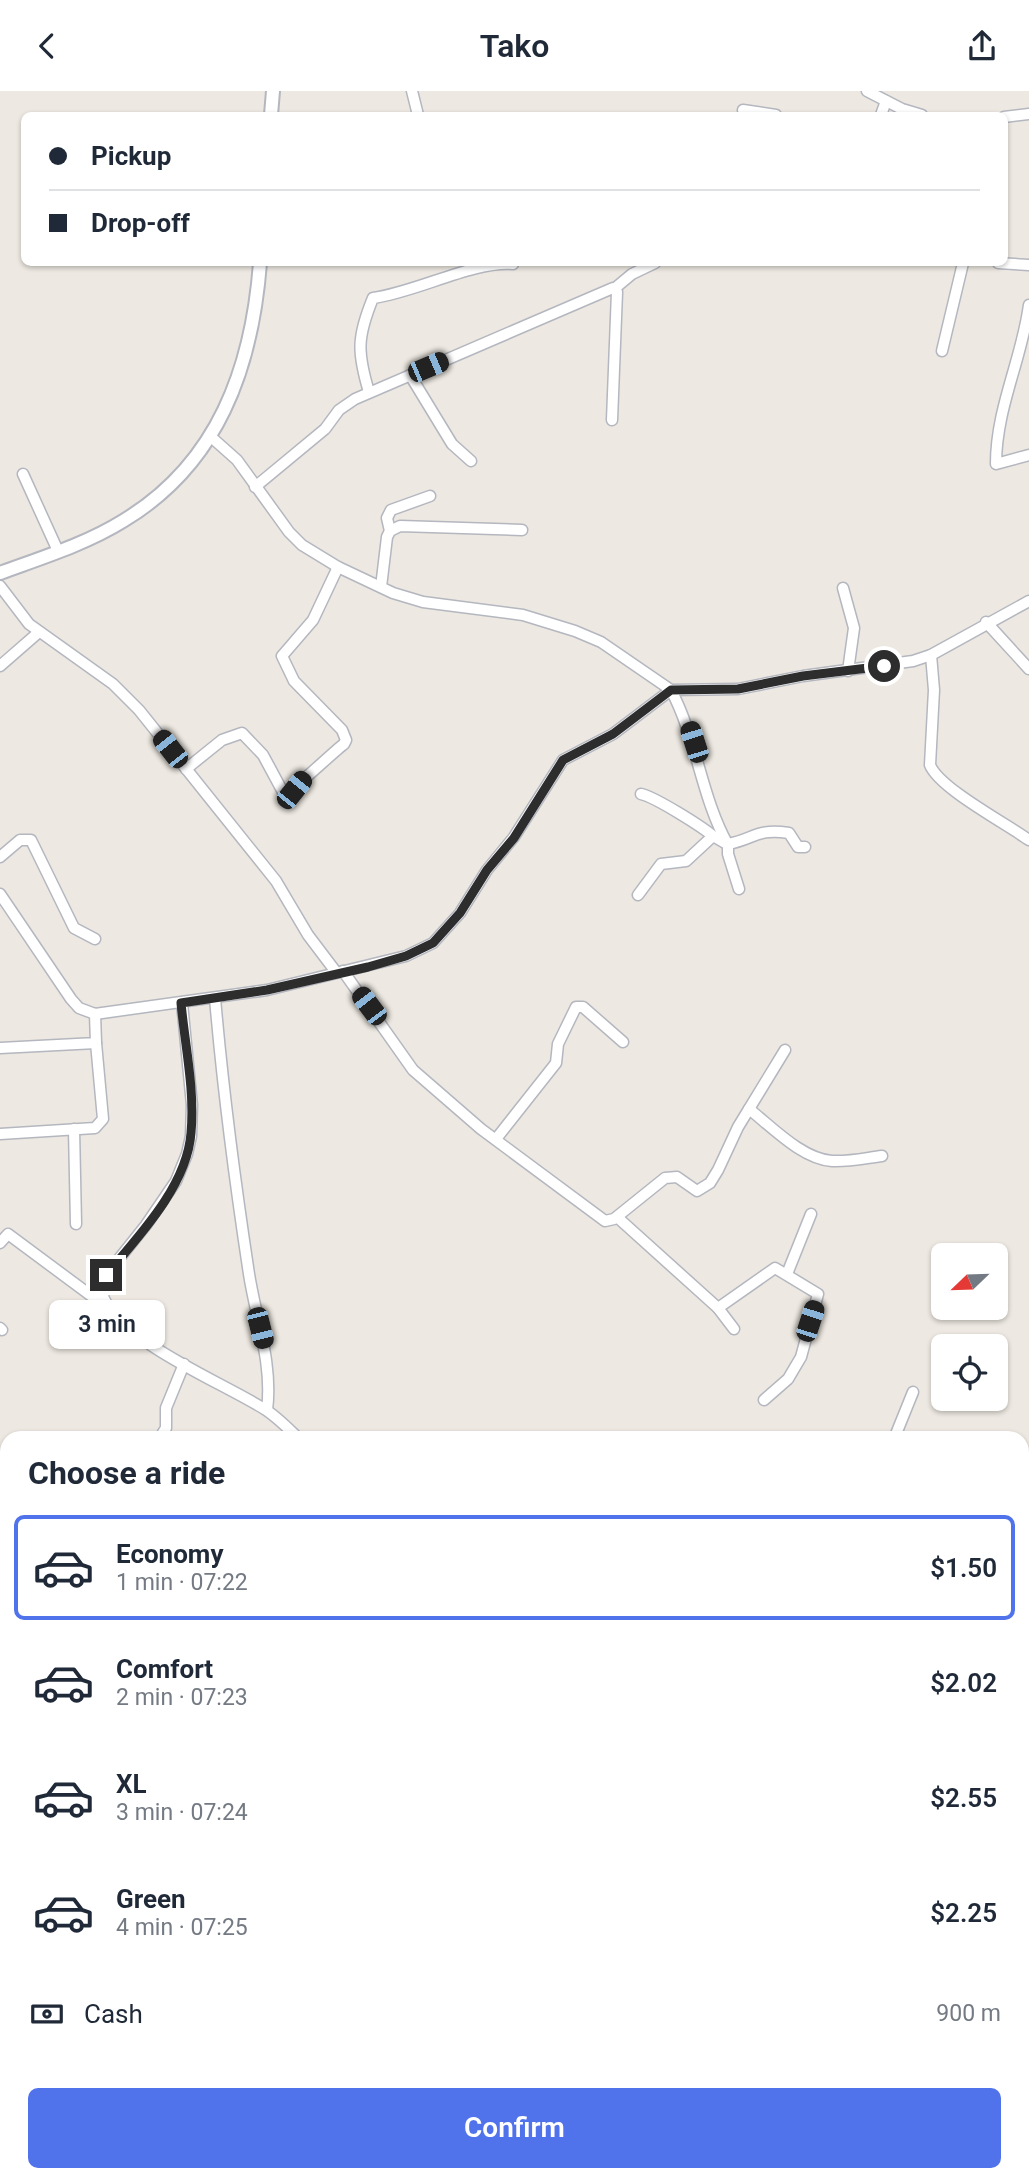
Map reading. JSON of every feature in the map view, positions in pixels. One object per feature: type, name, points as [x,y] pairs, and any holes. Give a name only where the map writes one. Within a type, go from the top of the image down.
[{"type":"street","points":[[271,112],[273,91]]},
{"type":"street","points":[[412,91],[417,112]]},
{"type":"street","points":[[867,91],[914,112]]},
{"type":"street","points":[[882,112],[886,101]]},
{"type":"street","points":[[743,110],[756,112]]},
{"type":"street","points":[[1008,117],[1029,114]]},
{"type":"street","points":[[1008,264],[1029,265]]},
{"type":"street","points":[[0,573],[121,523],[176,482],[194,462],[238,381],[248,351],[260,266]]},
{"type":"street","points":[[369,392],[360,346],[360,329],[373,298],[399,294],[486,266]]},
{"type":"street","points":[[255,487],[325,429],[347,404],[369,392],[608,289],[614,289],[632,274],[649,266]]},
{"type":"street","points":[[942,351],[962,266]]},
{"type":"street","points":[[612,419],[617,297],[614,289]]},
{"type":"street","points":[[1029,305],[1002,414],[996,464],[1029,456]]},
{"type":"street","points":[[410,375],[452,444],[471,461]]},
{"type":"street","points":[[210,436],[232,454],[289,532],[302,545],[338,567],[381,587],[423,602],[523,615],[575,631],[601,642],[671,690],[686,718],[695,756],[728,845],[728,855],[739,889]]},
{"type":"street","points":[[23,474],[58,551]]},
{"type":"street","points":[[381,587],[390,531],[387,518],[391,510],[430,496]]},
{"type":"street","points":[[390,531],[407,525],[522,530]]},
{"type":"street","points":[[186,769],[222,740],[242,733],[263,755],[284,795],[294,790],[306,774],[344,744],[346,740],[342,730],[294,681],[282,656],[313,620],[338,567]]},
{"type":"street","points":[[0,586],[21,615],[39,632],[81,660],[127,697],[276,881],[308,935],[339,971],[406,1064],[496,1139],[602,1220],[608,1221],[617,1217],[665,1178],[677,1177],[694,1190],[703,1189],[718,1170],[749,1109],[785,1050]]},
{"type":"street","points":[[843,588],[854,628],[848,671]]},
{"type":"street","points":[[0,894],[71,999],[79,1008],[95,1014],[267,990],[406,956],[433,943],[460,913],[487,870],[514,838],[563,760],[613,734],[671,690],[738,689],[904,663],[930,655],[986,622],[1029,601]]},
{"type":"street","points":[[986,622],[1029,669]]},
{"type":"street","points":[[0,666],[39,632]]},
{"type":"street","points":[[930,655],[934,690],[930,765],[933,772],[947,788],[1029,840]]},
{"type":"street","points":[[641,794],[650,796],[663,806],[699,824],[713,837],[728,845]]},
{"type":"street","points":[[728,845],[751,834],[778,831],[789,833],[798,847],[805,847]]},
{"type":"street","points":[[638,895],[661,864],[686,861],[713,837]]},
{"type":"street","points":[[0,857],[20,841],[31,840],[74,928],[95,939]]},
{"type":"street","points":[[215,998],[230,1158],[251,1291],[264,1346],[269,1393],[267,1411]]},
{"type":"street","points":[[181,1003],[192,1105],[191,1136],[176,1181],[146,1226],[106,1275],[103,1297],[117,1318],[184,1364],[267,1411],[290,1431]]},
{"type":"street","points":[[496,1139],[556,1063],[558,1044],[576,1007],[583,1007],[623,1042]]},
{"type":"street","points":[[0,1134],[95,1128],[103,1119],[95,1014]]},
{"type":"street","points":[[0,1048],[96,1043]]},
{"type":"street","points":[[749,1109],[793,1143],[820,1158],[839,1161],[882,1156]]},
{"type":"street","points":[[74,1129],[76,1224]]},
{"type":"street","points":[[787,1274],[811,1214]]},
{"type":"street","points":[[617,1217],[718,1308],[734,1329]]},
{"type":"street","points":[[0,1243],[8,1234],[108,1307]]},
{"type":"street","points":[[718,1308],[775,1268],[818,1294],[802,1357],[788,1379],[764,1400]]},
{"type":"street","points":[[164,1431],[166,1408],[184,1364]]},
{"type":"street","points":[[897,1431],[913,1392]]},
{"type":"route","points":[[106,1275],[146,1226],[176,1181],[187,1154],[191,1136],[192,1105],[181,1003],[267,990],[336,972],[368,967],[406,956],[433,943],[460,913],[487,870],[514,838],[563,760],[613,734],[650,709],[671,690],[692,692],[738,689],[803,676],[884,666]]}]
